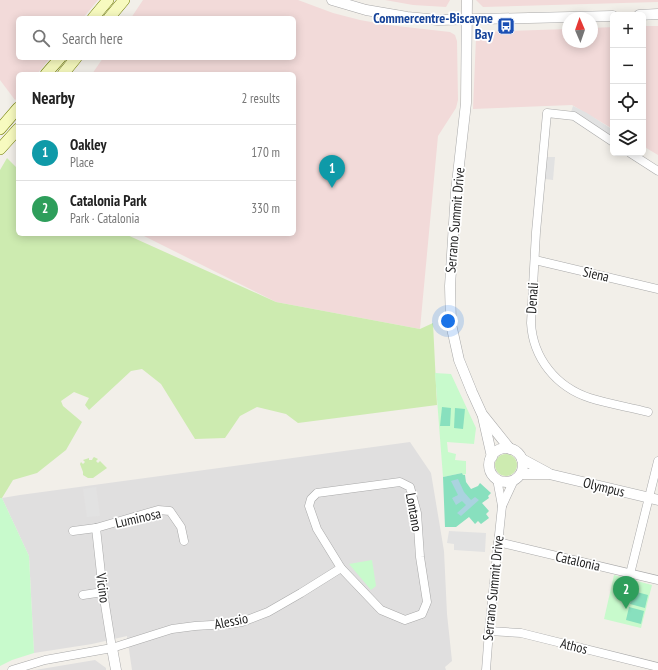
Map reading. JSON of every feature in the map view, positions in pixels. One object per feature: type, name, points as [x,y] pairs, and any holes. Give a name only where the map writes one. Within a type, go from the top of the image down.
[{"type":"main road","points":[[95,16],[108,0]]},
{"type":"main road","points":[[111,16],[124,0]]},
{"type":"main road","points":[[48,72],[58,60]]},
{"type":"main road","points":[[65,72],[74,60]]},
{"type":"main road","points":[[0,129],[16,110]]},
{"type":"main road","points":[[0,149],[16,130]]},
{"type":"street","points":[[332,0],[366,10],[407,17],[438,20],[610,16]]},
{"type":"street","name":"Serrano Summit Drive","points":[[467,0],[466,103],[456,192],[450,286],[451,324],[460,360],[482,414],[492,457],[490,467],[491,472],[497,479],[502,506],[486,670]]},
{"type":"street","points":[[646,15],[658,14]]},
{"type":"street","name":"Denali","points":[[610,140],[574,116],[547,113],[530,323],[531,333],[537,352],[546,367],[561,383],[575,392],[590,398],[648,412]]},
{"type":"street","points":[[635,156],[658,171]]},
{"type":"street","name":"Siena","points":[[535,260],[658,289]]},
{"type":"street","name":"Serrano Summit Drive","points":[[482,414],[510,449],[515,451],[522,459],[523,469],[517,477],[502,506]]},
{"type":"street","points":[[492,457],[500,450],[510,449]]},
{"type":"street","name":"Olympus","points":[[522,459],[549,474],[653,499]]},
{"type":"street","points":[[630,574],[653,499],[658,461]]},
{"type":"street","name":"Olympus","points":[[517,477],[549,474]]},
{"type":"street","points":[[497,479],[504,482],[517,477]]},
{"type":"street","name":"Lontano","points":[[400,482],[410,487],[417,513],[420,557],[426,602],[422,614],[405,620],[381,610],[341,568],[317,529],[310,506],[311,499],[317,493],[400,482]]},
{"type":"street","name":"Luminosa","points":[[96,528],[158,510],[170,511],[181,527],[184,542]]},
{"type":"street","points":[[73,531],[96,528]]},
{"type":"street","name":"Vicino","points":[[96,528],[103,592],[112,648]]},
{"type":"street","name":"Catalonia","points":[[498,542],[658,580]]},
{"type":"street","name":"Alessio","points":[[12,670],[45,660],[112,648],[172,629],[242,622],[268,612],[341,568]]},
{"type":"street","points":[[83,594],[103,592]]},
{"type":"street","name":"Athos","points":[[489,631],[521,633],[658,667]]},
{"type":"street","points":[[112,648],[116,670]]},
{"type":"shaded area","points":[[0,0],[98,0],[85,16],[16,16],[16,60],[48,60],[39,72],[16,72],[15,100],[0,80]]},
{"type":"shaded area","points":[[143,0],[298,0],[333,13],[360,20],[388,25],[450,32],[455,35],[457,41],[458,100],[456,108],[438,136],[420,329],[276,302],[144,236],[296,236],[296,72],[93,72],[102,60],[296,60],[296,16],[132,16]]},
{"type":"shaded area","points":[[385,0],[450,0],[446,7],[413,5]]},
{"type":"shaded area","points":[[476,0],[658,0],[658,2],[483,7]]},
{"type":"shaded area","points":[[646,26],[658,26],[658,155],[646,148]]},
{"type":"shaded area","points":[[610,27],[610,127],[572,105],[473,109],[476,38],[478,34],[483,32],[562,29],[562,48],[598,48],[598,28]]},
{"type":"shaded area","points":[[573,106],[587,113],[610,128],[610,144],[569,118]]},
{"type":"shaded area","points":[[546,157],[555,157],[553,180],[545,179]]},
{"type":"shaded area","points":[[410,442],[431,473],[444,551],[447,614],[452,661],[445,667],[446,670],[132,670],[127,636],[92,644],[34,653],[29,556],[2,498]]},
{"type":"shaded area","points":[[96,487],[100,516],[87,517],[83,489]]},
{"type":"shaded area","points":[[449,531],[486,533],[485,552],[454,550],[454,544],[447,543]]},
{"type":"shaded area","points":[[95,660],[106,668],[106,670],[35,670]]},
{"type":"green space","points":[[7,158],[16,167],[16,236],[129,236],[276,302],[420,329],[433,323],[437,405],[298,423],[286,414],[257,407],[240,416],[225,438],[195,439],[161,384],[142,369],[131,371],[89,410],[85,405],[89,398],[74,392],[61,401],[63,406],[82,422],[66,450],[37,473],[13,480],[2,498],[0,498],[0,170]]},
{"type":"green space","points":[[435,373],[451,374],[476,428],[474,444],[447,442],[448,452],[456,454],[455,460],[466,461],[466,474],[463,475],[462,473],[443,477]]},
{"type":"green space","points":[[442,407],[451,408],[450,426],[440,426]]},
{"type":"green space","points":[[455,408],[465,409],[463,429],[454,428]]},
{"type":"green space","points":[[506,454],[514,457],[517,465],[514,473],[506,476],[498,473],[495,465],[498,457]]},
{"type":"green space","points":[[94,457],[98,459],[96,461],[98,463],[100,461],[107,468],[93,478],[88,478],[83,475],[80,464],[81,462],[83,464],[85,462],[83,460],[89,458],[89,460],[92,460]]},
{"type":"green space","points":[[462,473],[465,475],[466,482],[471,489],[478,486],[480,483],[491,493],[488,496],[489,498],[482,503],[489,511],[486,514],[489,518],[481,524],[478,521],[475,524],[469,517],[456,527],[445,527],[443,477]]},
{"type":"green space","points":[[0,498],[2,498],[29,556],[34,653],[12,660],[0,666]]},
{"type":"green space","points":[[372,560],[376,586],[371,590],[349,564]]},
{"type":"green space","points":[[614,575],[652,585],[641,628],[604,619]]},
{"type":"green space","points":[[633,591],[648,595],[645,608],[630,604]]},
{"type":"green space","points":[[629,607],[644,611],[641,624],[626,620]]},
{"type":"water","points":[[458,479],[464,492],[471,500],[475,497],[479,500],[461,516],[457,513],[466,505],[462,501],[456,505],[452,498],[458,495],[451,481]]},
{"type":"place","name":"Commercentre-Biscayne Bay","points":[[506,26]]},
{"type":"place","name":"Oakley","points":[[332,188]]},
{"type":"place","name":"Catalonia Park","points":[[626,609]]}]
